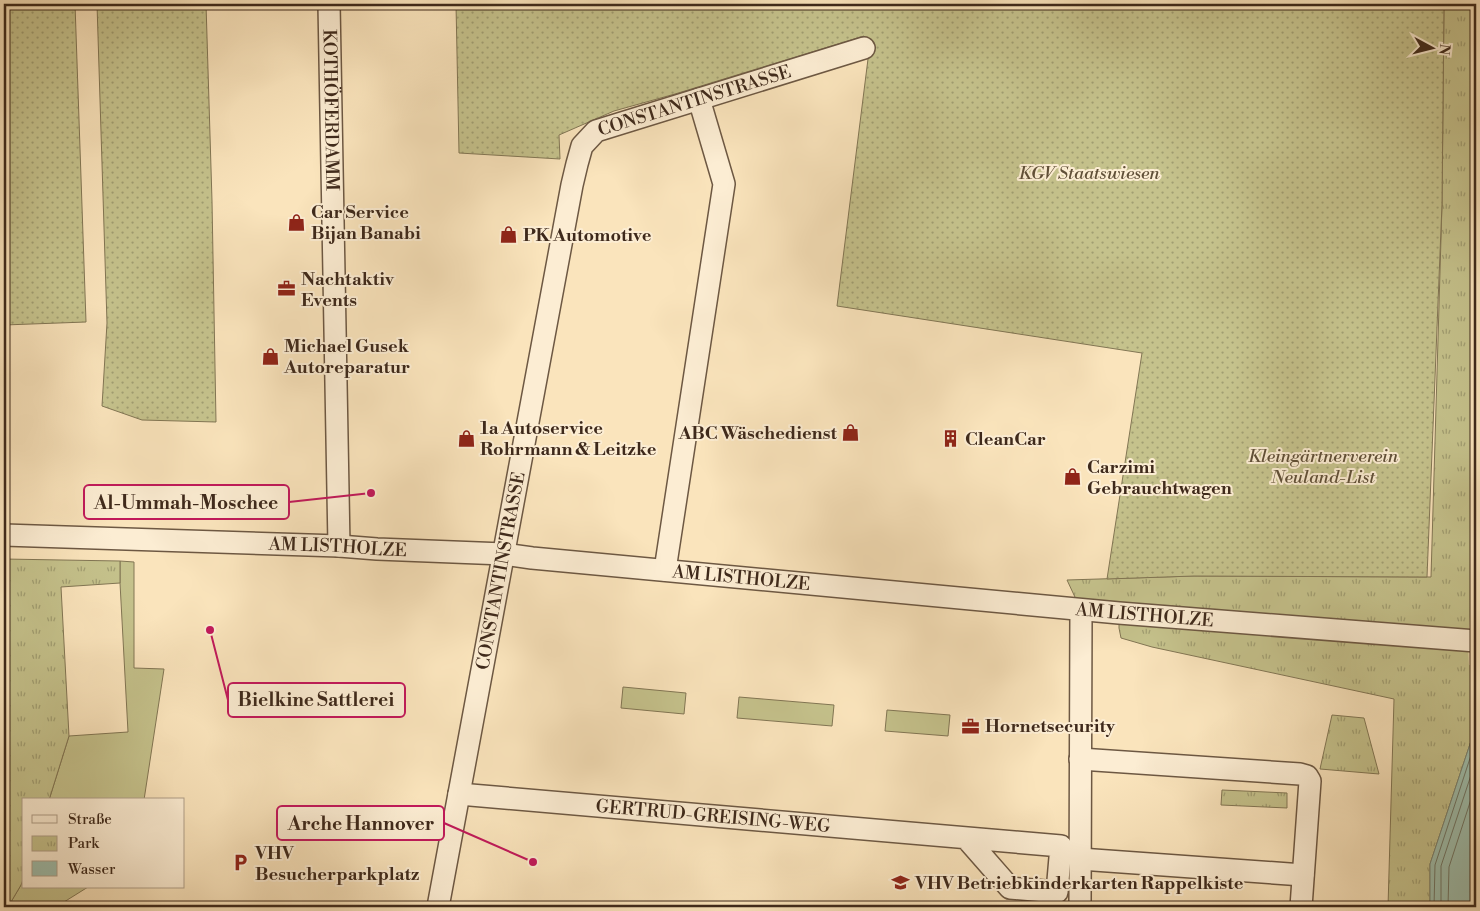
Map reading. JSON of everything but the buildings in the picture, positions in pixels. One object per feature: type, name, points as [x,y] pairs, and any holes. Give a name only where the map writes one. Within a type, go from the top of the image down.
[{"type":"street","name":"KOTHÖFERDAMM","points":[[329,4],[339,546]]},
{"type":"street","name":"CONSTANTINSTRASSE","points":[[438,907],[572,185],[582,146],[596,131],[864,48]]},
{"type":"street","points":[[665,570],[724,184],[699,99]]},
{"type":"street","name":"AM LISTHOLZE","points":[[4,535],[339,546],[504,554],[1080,610],[1476,641]]},
{"type":"street","points":[[1080,610],[1080,907]]},
{"type":"street","points":[[1080,759],[1307,776],[1310,781],[1301,907]]},
{"type":"street","name":"GERTRUD-GREISING-WEG","points":[[459,794],[967,839]]},
{"type":"street","points":[[1080,859],[1303,875]]},
{"type":"green space","points":[[4,4],[75,4],[86,322],[4,325]]},
{"type":"green space","points":[[97,4],[206,4],[216,422],[142,420],[102,406],[107,323]]},
{"type":"green space","name":"KGV Staatswiesen","points":[[456,4],[1444,4],[1442,204],[1427,577],[1194,576],[1107,579],[1142,353],[837,306],[869,51],[864,36],[614,111],[559,135],[560,159],[459,153]]},
{"type":"green space","points":[[1444,4],[1476,4],[1476,552],[1471,644],[1475,729],[1430,864],[1430,907],[1388,907],[1394,699],[1152,647],[1121,638],[1119,613],[1081,610],[1067,580],[1194,576],[1431,577],[1442,204]]},
{"type":"green space","points":[[4,559],[120,561],[120,583],[61,587],[69,736],[50,798],[22,798],[22,882],[8,907],[4,907]]},
{"type":"green space","points":[[120,561],[134,562],[134,668],[164,669],[144,798],[50,798],[69,736],[128,732]]},
{"type":"green space","points":[[623,687],[686,693],[684,714],[621,708]]},
{"type":"green space","points":[[739,697],[834,705],[832,726],[737,718]]},
{"type":"green space","points":[[887,710],[950,715],[948,736],[885,731]]},
{"type":"green space","points":[[1332,715],[1364,718],[1379,774],[1320,769]]},
{"type":"green space","points":[[1222,790],[1287,793],[1287,808],[1221,805]]},
{"type":"green space","points":[[22,882],[22,888],[86,888],[56,907],[8,907]]},
{"type":"water","points":[[1476,552],[1476,907],[1430,907],[1430,864],[1475,729],[1471,644]]},
{"type":"pier","points":[[1470,616],[1476,617],[1476,666],[1469,665]]},
{"type":"place","name":"Car Service Bijan Banabi","points":[[297,222]]},
{"type":"place","name":"PK Automotive","points":[[509,235]]},
{"type":"place","name":"Nachtaktiv Events","points":[[287,289]]},
{"type":"place","name":"Michael Gusek Autoreparatur","points":[[270,356]]},
{"type":"place","name":"ABC Wäschedienst","points":[[851,433]]},
{"type":"place","name":"1a Autoservice Rohrmann & Leitzke","points":[[466,438]]},
{"type":"place","name":"CleanCar","points":[[951,439]]},
{"type":"place","name":"Carzimi Gebrauchtwagen","points":[[1073,477]]},
{"type":"place","name":"Al-Ummah-Moschee","points":[[371,493]]},
{"type":"place","name":"Bielkine Sattlerei","points":[[210,630]]},
{"type":"place","name":"Hornetsecurity","points":[[971,726]]},
{"type":"place","name":"Arche Hannover","points":[[533,862]]},
{"type":"place","name":"VHV Besucherparkplatz","points":[[241,863]]},
{"type":"place","name":"VHV Betriebkinderkarten Rappelkiste","points":[[901,883]]},
{"type":"park label","name":"Kleingärtnerverein Neuland-List","points":[[1323,466]]}]
